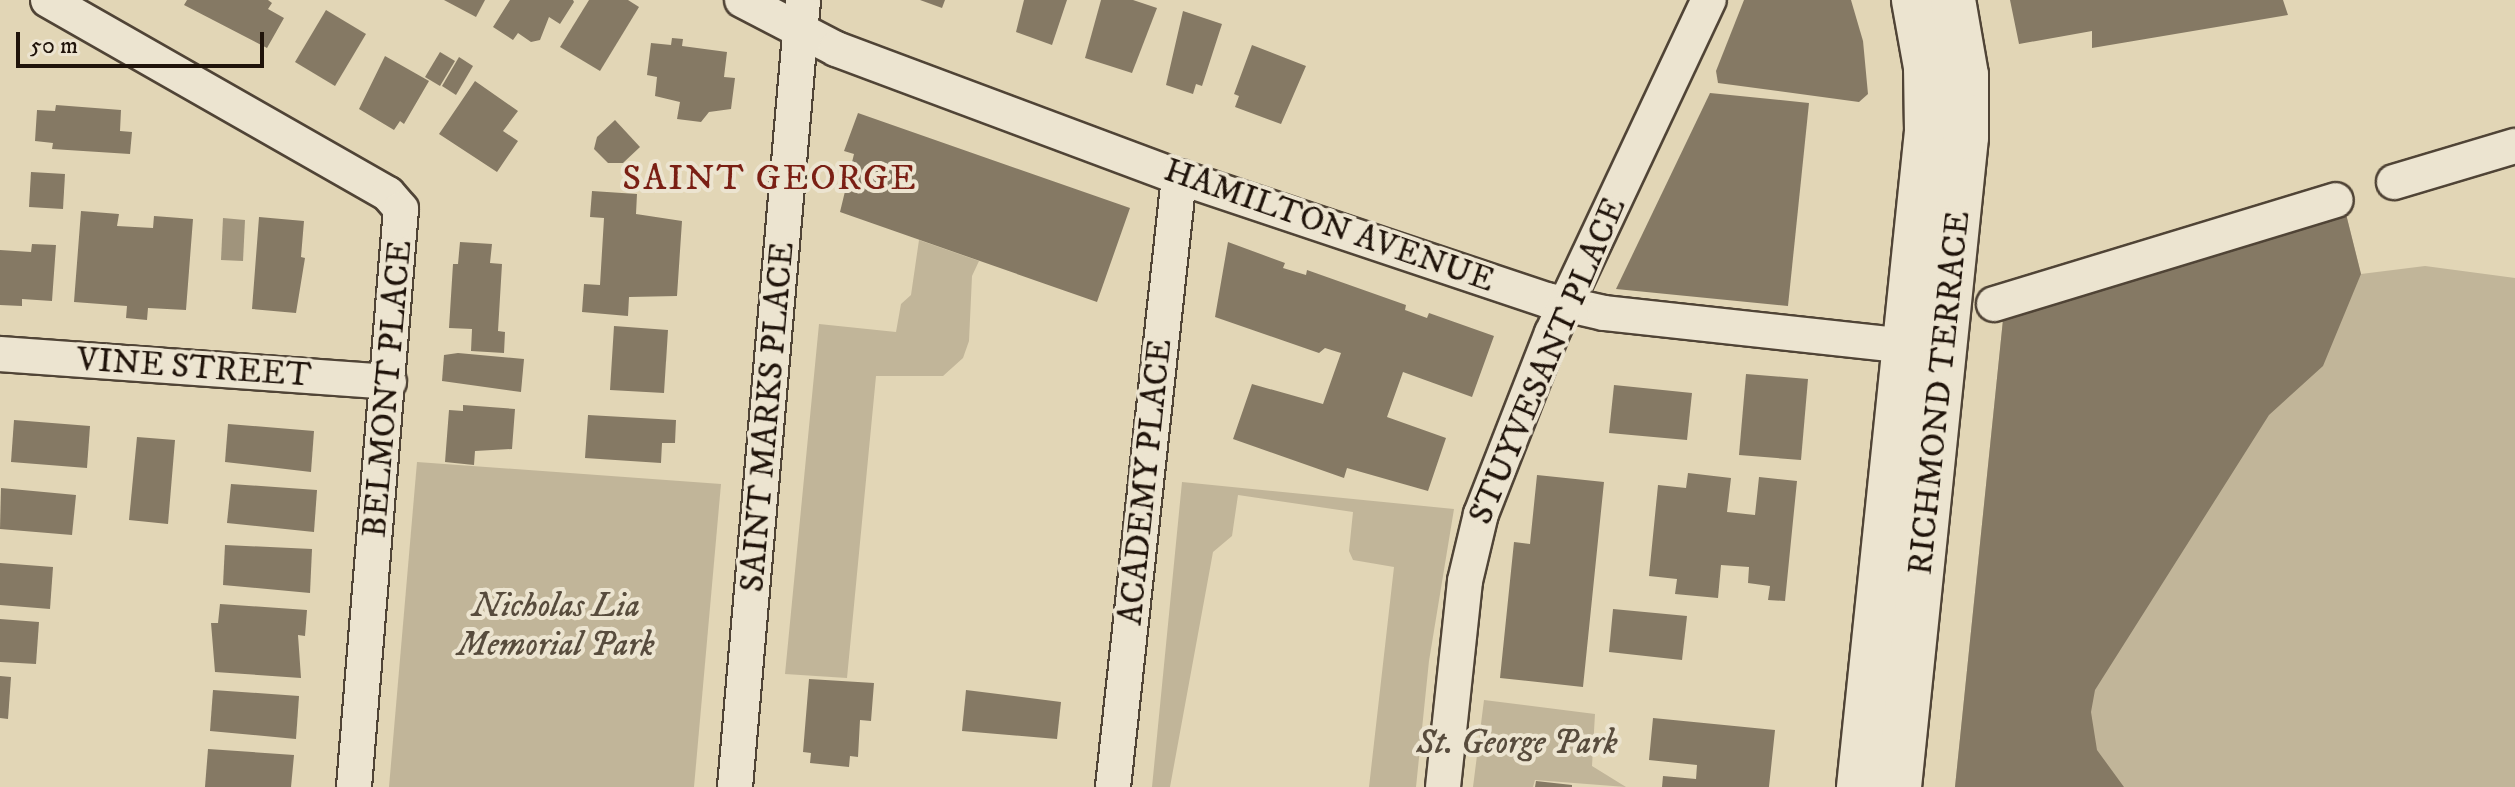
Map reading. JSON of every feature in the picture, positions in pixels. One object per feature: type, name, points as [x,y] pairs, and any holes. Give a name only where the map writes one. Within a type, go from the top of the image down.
[{"type":"main road","name":"RICHMOND TERRACE","points":[[1899,787],[1925,347],[1928,99],[1914,0]]},
{"type":"main road","name":"RICHMOND TERRACE","points":[[1859,787],[1925,347],[1968,104],[1953,0]]},
{"type":"street","name":"BELMONT PLACE","points":[[48,0],[388,194],[401,209],[403,224],[354,787]]},
{"type":"street","name":"HAMILTON AVENUE","points":[[742,0],[801,36],[1179,177],[1565,305],[1925,347]]},
{"type":"street","name":"SAINT MARKS PLACE","points":[[735,787],[803,0]]},
{"type":"street","name":"STUYVESANT PLACE","points":[[1443,787],[1465,581],[1475,530],[1565,305],[1709,0]]},
{"type":"street","points":[[2394,182],[2515,146]]},
{"type":"street","name":"ACADEMY PLACE","points":[[1113,787],[1179,177]]},
{"type":"street","points":[[1994,304],[2336,200]]},
{"type":"street","name":"VINE STREET","points":[[0,354],[389,382]]},
{"type":"green space","points":[[2346,214],[2361,274],[2425,266],[2515,278],[2515,787],[1955,787],[2004,310]]},
{"type":"green space","points":[[919,240],[979,261],[972,276],[969,341],[963,358],[943,376],[876,376],[847,678],[785,674],[819,324],[896,332],[901,304],[911,295]]},
{"type":"green space","name":"Nicholas Lia Memorial Park","points":[[417,462],[721,484],[694,787],[389,787]]},
{"type":"green space","points":[[1182,482],[1454,509],[1429,661],[1416,787],[1369,787],[1394,567],[1353,560],[1349,551],[1353,512],[1238,495],[1232,536],[1213,552],[1170,787],[1152,787]]},
{"type":"green space","name":"St. George Park","points":[[1484,700],[1595,714],[1592,766],[1626,787],[1535,780],[1533,787],[1473,787]]},
{"type":"shaded area","points":[[223,218],[245,220],[243,261],[221,260]]},
{"type":"building","points":[[187,0],[268,0],[272,3],[268,9],[284,18],[267,48],[184,5]]},
{"type":"building","points":[[444,0],[485,0],[476,17]]},
{"type":"building","points":[[510,0],[574,2],[560,24],[549,17],[540,40],[531,42],[518,33],[513,40],[493,27]]},
{"type":"building","points":[[589,0],[628,0],[639,7],[600,71],[560,47]]},
{"type":"building","points":[[920,0],[945,0],[942,8]]},
{"type":"building","points":[[1024,0],[1067,0],[1052,45],[1016,32]]},
{"type":"building","points":[[1101,0],[1133,0],[1157,8],[1132,73],[1085,58]]},
{"type":"building","points":[[1744,0],[1851,0],[1863,41],[1868,94],[1859,102],[1718,83],[1716,71]]},
{"type":"building","points":[[2010,0],[2283,0],[2288,15],[2092,48],[2092,31],[2019,44]]},
{"type":"building","points":[[326,10],[366,34],[335,86],[295,62]]},
{"type":"building","points":[[1183,11],[1222,24],[1202,86],[1196,84],[1193,94],[1166,85]]},
{"type":"building","points":[[672,38],[683,39],[682,46],[727,52],[724,77],[735,78],[731,109],[709,112],[701,122],[677,119],[680,102],[655,96],[657,77],[647,75],[651,43],[671,45]]},
{"type":"building","points":[[1252,45],[1306,66],[1281,124],[1235,107],[1239,96],[1234,94]]},
{"type":"building","points":[[440,52],[455,61],[440,86],[425,77]]},
{"type":"building","points":[[385,56],[429,81],[404,124],[400,121],[394,130],[359,109]]},
{"type":"building","points":[[459,57],[473,66],[456,95],[442,86]]},
{"type":"building","points":[[475,81],[518,111],[503,131],[518,141],[497,172],[439,134]]},
{"type":"building","points":[[1710,93],[1809,103],[1788,306],[1616,289]]},
{"type":"building","points":[[56,105],[121,110],[120,131],[132,132],[130,154],[52,149],[53,143],[35,141],[37,110],[55,111]]},
{"type":"building","points":[[858,113],[1130,208],[1097,302],[840,212],[854,154],[844,151]]},
{"type":"building","points":[[615,120],[640,147],[623,163],[608,163],[594,149],[597,137]]},
{"type":"building","points":[[31,172],[65,174],[63,209],[29,207]]},
{"type":"building","points":[[592,191],[637,194],[636,214],[682,221],[677,296],[629,297],[628,316],[582,312],[584,284],[600,285],[604,218],[590,217]]},
{"type":"building","points":[[81,211],[119,214],[117,226],[153,228],[154,216],[193,219],[186,310],[148,308],[147,320],[126,318],[127,306],[74,302]]},
{"type":"building","points":[[2346,214],[2361,274],[2323,366],[2269,415],[2095,690],[2091,712],[2097,750],[2124,787],[1955,787],[2004,310]]},
{"type":"building","points":[[259,217],[304,221],[301,257],[305,258],[296,313],[252,309]]},
{"type":"building","points":[[460,242],[492,244],[490,263],[502,264],[498,331],[505,332],[504,353],[471,351],[472,329],[449,328],[453,264],[458,264]]},
{"type":"building","points":[[1228,242],[1285,263],[1283,268],[1306,275],[1307,270],[1406,305],[1405,310],[1427,318],[1429,313],[1494,336],[1472,397],[1403,372],[1387,417],[1446,438],[1428,491],[1347,468],[1344,478],[1233,439],[1252,384],[1323,404],[1341,353],[1325,348],[1319,353],[1215,317]]},
{"type":"building","points":[[32,244],[56,245],[52,301],[22,299],[22,306],[0,305],[0,250],[31,252]]},
{"type":"building","points":[[614,326],[668,330],[664,393],[610,390]]},
{"type":"building","points":[[458,353],[524,359],[521,392],[442,381],[444,355]]},
{"type":"building","points":[[1746,374],[1808,379],[1801,460],[1739,455]]},
{"type":"building","points":[[1614,385],[1692,393],[1687,440],[1609,433]]},
{"type":"building","points":[[463,405],[515,409],[512,449],[475,451],[474,465],[445,462],[449,410],[463,411]]},
{"type":"building","points":[[588,415],[676,420],[675,443],[662,443],[661,463],[585,458]]},
{"type":"building","points":[[14,420],[90,426],[87,468],[11,462]]},
{"type":"building","points":[[228,424],[314,431],[311,472],[225,462]]},
{"type":"building","points":[[137,437],[175,440],[168,524],[129,520]]},
{"type":"building","points":[[1688,473],[1731,478],[1727,512],[1755,515],[1759,477],[1797,481],[1785,601],[1768,600],[1770,586],[1748,583],[1749,567],[1721,565],[1718,598],[1675,594],[1677,579],[1649,576],[1658,485],[1686,488]]},
{"type":"building","points":[[1537,475],[1604,482],[1583,687],[1500,678],[1514,542],[1530,544]]},
{"type":"building","points":[[231,484],[317,490],[314,532],[227,523]]},
{"type":"building","points":[[1,488],[76,495],[72,535],[0,529]]},
{"type":"building","points":[[225,545],[312,549],[310,593],[223,585]]},
{"type":"building","points":[[0,563],[53,567],[50,609],[0,605]]},
{"type":"building","points":[[220,604],[307,610],[305,636],[298,635],[301,678],[215,672],[211,623],[218,623]]},
{"type":"building","points":[[1613,609],[1687,616],[1682,660],[1609,652]]},
{"type":"building","points":[[0,619],[39,622],[36,664],[0,662]]},
{"type":"building","points":[[0,676],[11,677],[8,719],[0,718]]},
{"type":"building","points":[[809,679],[874,683],[871,721],[860,720],[858,757],[850,756],[849,767],[810,763],[811,753],[803,752]]},
{"type":"building","points":[[213,690],[299,696],[296,739],[210,731]]},
{"type":"building","points":[[966,690],[1061,702],[1057,739],[962,731]]},
{"type":"building","points":[[1653,718],[1775,730],[1769,787],[1662,787],[1663,776],[1696,779],[1697,765],[1649,760]]},
{"type":"building","points":[[208,749],[294,755],[291,787],[205,787]]},
{"type":"building","points":[[1536,781],[1572,785],[1572,787],[1535,787]]},
{"type":"district","name":"SAINT GEORGE","points":[[770,179]]}]
